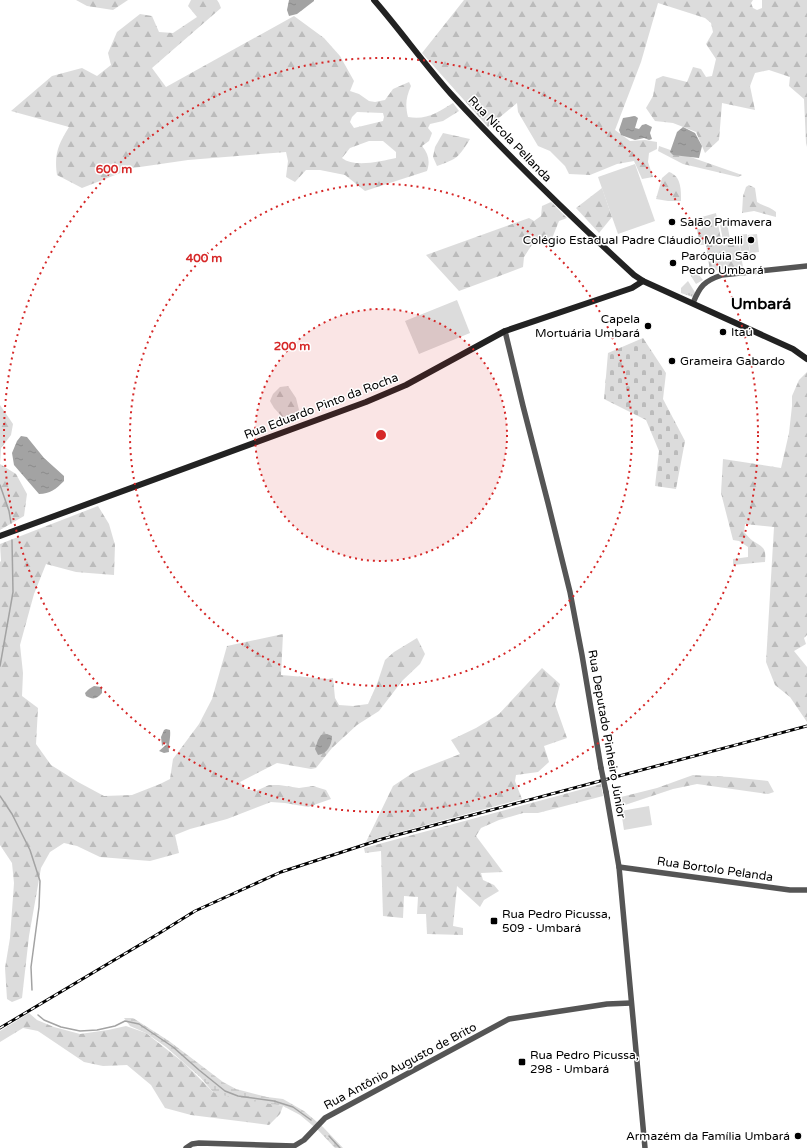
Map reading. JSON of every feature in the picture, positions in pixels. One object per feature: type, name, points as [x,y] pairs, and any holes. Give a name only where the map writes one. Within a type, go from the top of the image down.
[{"type":"main road","name":"Rua Nicola Pellanda","points":[[374,0],[418,55],[503,149],[616,259],[643,282],[693,304]]},
{"type":"main road","name":"Rua Eduardo Pinto da Rocha","points":[[0,536],[366,402],[406,385],[505,331],[632,288],[643,282]]},
{"type":"main road","points":[[693,304],[793,349],[807,359]]},
{"type":"street","points":[[693,304],[700,288],[712,278],[722,275],[807,266]]},
{"type":"street","name":"Rua Deputado Pinheiro Júnior","points":[[505,331],[522,406],[570,592],[619,867],[645,1148]]},
{"type":"street","name":"Rua Bortolo Pelanda","points":[[619,867],[790,890],[807,890]]},
{"type":"street","name":"Rua Antônio Augusto de Brito","points":[[186,1148],[192,1144],[199,1143],[294,1146],[304,1140],[325,1118],[509,1019],[607,1004],[631,1003]]},
{"type":"green space","points":[[76,0],[128,0],[113,10],[87,6]]},
{"type":"green space","points":[[191,0],[217,0],[221,8],[152,68],[166,87],[294,16],[324,38],[340,56],[354,81],[350,91],[359,94],[369,101],[375,102],[385,100],[393,89],[409,82],[411,86],[406,101],[408,117],[426,117],[437,113],[453,103],[459,111],[443,121],[430,124],[428,128],[432,133],[429,141],[422,146],[428,158],[427,171],[365,191],[345,175],[320,170],[306,170],[295,182],[286,177],[288,161],[286,152],[188,160],[133,168],[82,188],[57,175],[56,161],[58,150],[69,127],[11,111],[52,76],[82,68],[97,76],[111,65],[108,53],[117,32],[140,14],[152,16],[159,32],[173,33],[197,17],[188,6]],"holes":[[[357,112],[383,113],[383,121],[354,128],[350,122],[352,117]],[[369,141],[383,141],[396,152],[396,158],[361,163],[354,163],[342,158],[350,148]]]},
{"type":"green space","points":[[464,0],[753,0],[751,3],[753,8],[757,10],[762,8],[762,0],[807,0],[807,147],[804,99],[789,86],[790,77],[769,70],[755,73],[750,86],[755,110],[722,103],[719,140],[705,153],[696,132],[673,123],[655,121],[646,108],[653,96],[656,79],[663,76],[687,82],[693,67],[701,69],[706,77],[712,76],[716,59],[706,44],[713,32],[711,23],[705,18],[658,3],[641,62],[615,130],[630,141],[645,140],[657,142],[657,149],[649,153],[648,162],[653,177],[642,179],[634,161],[617,164],[590,175],[569,174],[565,166],[550,151],[538,146],[518,112],[517,103],[488,127],[422,53]]},
{"type":"green space","points":[[443,133],[470,139],[457,157],[437,166],[433,157],[435,147]]},
{"type":"green space","points":[[659,146],[742,175],[738,177],[683,164],[658,151]]},
{"type":"green space","points":[[635,164],[655,221],[618,234],[598,177]]},
{"type":"green space","points":[[669,172],[676,177],[680,184],[681,201],[656,199],[662,178]]},
{"type":"green space","points":[[749,185],[755,188],[757,202],[774,210],[776,212],[776,217],[754,211],[742,213],[743,196],[746,187]]},
{"type":"green space","points":[[602,188],[612,217],[599,233],[576,208]]},
{"type":"green space","points":[[551,202],[567,218],[559,221],[551,241],[542,245],[533,243],[524,257],[523,267],[459,291],[426,255],[529,218],[534,221],[541,216],[542,206]]},
{"type":"green space","points":[[716,213],[722,245],[739,243],[743,267],[710,271],[706,245],[700,245],[697,229],[702,229],[702,217]]},
{"type":"green space","points":[[727,223],[730,239],[723,240],[720,225]]},
{"type":"green space","points":[[747,234],[750,254],[741,255],[739,235]]},
{"type":"green space","points":[[757,234],[759,252],[750,253],[748,235]]},
{"type":"green space","points":[[702,269],[703,272],[699,275],[703,280],[696,284],[689,273]]},
{"type":"green space","points":[[688,281],[696,294],[693,297],[681,293],[681,288]]},
{"type":"green space","points":[[457,300],[470,333],[419,354],[405,321]]},
{"type":"green space","points":[[643,338],[666,373],[663,399],[685,441],[676,489],[655,486],[659,451],[646,420],[604,399],[608,353]]},
{"type":"green space","points":[[807,372],[807,635],[804,638],[806,644],[794,651],[807,667],[807,722],[790,697],[775,685],[766,662],[774,527],[745,524],[744,532],[764,549],[765,562],[733,565],[733,559],[748,557],[748,547],[739,541],[733,540],[721,493],[723,459],[781,468],[789,433],[792,396],[799,380]]},
{"type":"green space","points":[[288,386],[296,398],[299,410],[294,417],[287,422],[274,408],[270,401],[273,394],[280,387]]},
{"type":"green space","points":[[0,405],[13,424],[11,435],[1,448],[0,464]]},
{"type":"green space","points":[[0,464],[16,474],[27,494],[24,516],[0,530]]},
{"type":"green space","points":[[98,506],[109,524],[115,545],[114,575],[76,572],[46,564],[34,594],[20,645],[23,673],[22,696],[38,708],[36,744],[51,765],[104,796],[132,795],[170,779],[173,759],[199,724],[212,699],[227,646],[283,634],[281,675],[328,679],[333,678],[335,698],[339,705],[353,706],[368,704],[385,660],[394,652],[417,638],[425,654],[420,664],[402,681],[379,711],[357,725],[332,748],[316,768],[311,769],[277,763],[240,782],[245,789],[256,791],[269,785],[299,788],[313,786],[326,790],[331,799],[308,807],[271,802],[227,819],[190,829],[175,835],[179,853],[150,861],[100,857],[77,846],[64,843],[50,852],[41,868],[29,936],[22,998],[12,1002],[7,999],[5,968],[10,938],[14,883],[12,863],[0,845],[0,544]]},
{"type":"green space","points":[[542,668],[560,684],[555,704],[567,738],[544,746],[549,762],[538,772],[516,775],[515,781],[522,799],[366,842],[393,786],[414,772],[460,754],[451,740],[476,728],[499,714]]},
{"type":"green space","points":[[693,775],[768,781],[774,792],[768,794],[697,784],[673,789],[619,807],[617,798],[657,788]]},
{"type":"green space","points":[[601,784],[603,796],[538,813],[523,813],[499,820],[481,828],[476,836],[503,872],[481,873],[483,880],[494,885],[499,891],[484,900],[480,907],[457,886],[453,926],[463,928],[463,935],[427,934],[426,914],[417,914],[418,897],[404,896],[403,918],[383,916],[381,851],[365,853],[364,848]]},
{"type":"green space","points":[[649,806],[652,825],[624,830],[621,811]]},
{"type":"green space","points":[[29,1013],[37,1020],[54,1027],[80,1034],[126,1026],[146,1033],[184,1063],[213,1092],[283,1106],[280,1114],[269,1125],[191,1115],[165,1108],[151,1085],[127,1065],[103,1066],[84,1062],[38,1031],[23,1028],[0,1042],[0,1031]]},
{"type":"green space","points":[[124,1018],[133,1018],[169,1041],[223,1082],[236,1089],[267,1097],[283,1099],[304,1111],[323,1127],[343,1148],[335,1148],[318,1130],[300,1115],[283,1106],[233,1098],[213,1092],[200,1077],[166,1047],[146,1033],[130,1026]]},
{"type":"water","points":[[289,0],[314,1],[297,14],[289,16],[287,10]]},
{"type":"water","points":[[635,116],[638,118],[635,128],[639,129],[642,125],[646,124],[652,127],[650,133],[652,139],[649,140],[644,138],[635,140],[621,135],[619,130],[623,118]]},
{"type":"water","points":[[683,127],[695,133],[702,146],[699,158],[673,155],[670,152],[677,132]]},
{"type":"water","points":[[21,436],[27,437],[44,458],[64,476],[64,481],[53,490],[39,494],[14,465],[12,453]]},
{"type":"water","points":[[94,686],[101,687],[102,693],[95,698],[86,696],[85,693]]},
{"type":"water","points":[[166,729],[170,730],[169,752],[164,753],[159,751],[167,744],[165,743],[162,746],[161,737]]},
{"type":"water","points":[[327,734],[332,736],[330,746],[324,753],[318,755],[315,749],[318,740],[321,735]]},
{"type":"waterway","points":[[0,485],[9,511],[11,523]]},
{"type":"waterway","points":[[0,666],[13,592],[12,540]]},
{"type":"waterway","points":[[0,796],[12,814],[30,850],[40,881],[39,907],[31,967],[32,990]]},
{"type":"waterway","points":[[38,1015],[44,1020],[61,1027],[80,1031],[97,1030],[115,1026],[125,1021],[139,1024],[173,1047],[225,1091],[238,1096],[274,1101],[293,1107],[311,1120]]},
{"type":"waterway","points":[[329,1136],[340,1148]]},
{"type":"railway","points":[[0,1028],[195,911],[281,872],[382,839],[807,726]]},
{"type":"place","name":"Salão Primavera","points":[[672,222]]},
{"type":"place","name":"Colégio Estadual Padre Cláudio Morelli","points":[[751,240]]},
{"type":"place","name":"Paróquia São Pedro Umbará","points":[[673,263]]},
{"type":"place","name":"Capela Mortuária Umbará","points":[[648,326]]},
{"type":"place","name":"Itaú","points":[[723,332]]},
{"type":"place","name":"Grameira Gabardo","points":[[672,361]]},
{"type":"place","name":"Rua Pedro Picussa, 509 - Umbará","points":[[494,921]]},
{"type":"place","name":"Rua Pedro Picussa, 298 - Umbará","points":[[522,1062]]},
{"type":"place","name":"Armazém da Família Umbará","points":[[798,1136]]},
{"type":"district","name":"Umbará","points":[[761,303]]}]
